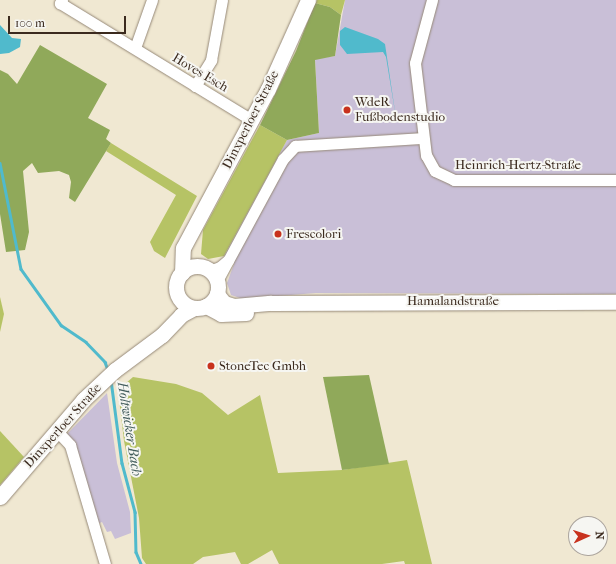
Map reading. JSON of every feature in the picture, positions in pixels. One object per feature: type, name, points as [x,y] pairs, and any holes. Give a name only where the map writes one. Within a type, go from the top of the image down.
[{"type":"main road","name":"Dinxperloer Straße","points":[[148,345],[178,304],[179,298],[177,283],[182,273],[183,248],[252,120],[308,0]]},
{"type":"main road","points":[[189,237],[190,257],[211,278]]},
{"type":"main road","points":[[182,273],[187,269],[211,278]]},
{"type":"main road","name":"Dinxperloer Straße","points":[[0,497],[56,430],[110,375],[162,335],[181,315],[200,307],[211,278]]},
{"type":"main road","name":"Hamalandstraße","points":[[211,278],[224,303],[234,306],[290,303],[432,301],[616,302]]},
{"type":"main road","name":"Hamalandstraße","points":[[179,298],[200,307],[229,315],[272,309],[290,303]]},
{"type":"street","name":"Hoves Esch","points":[[62,0],[60,3],[252,120]]},
{"type":"street","points":[[135,48],[152,0]]},
{"type":"street","points":[[195,86],[211,60],[222,0]]},
{"type":"street","name":"Heinrich-Hertz-Straße","points":[[432,0],[415,63],[423,138],[430,165],[441,176],[448,179],[616,180]]},
{"type":"street","points":[[211,278],[230,258],[283,159],[295,146],[423,138]]},
{"type":"street","points":[[56,430],[70,445],[105,564]]},
{"type":"shaded area","points":[[345,0],[616,0],[616,294],[316,293],[243,299],[231,295],[227,283],[234,264],[224,256],[264,180],[287,140],[319,133],[315,59],[335,56]]},
{"type":"shaded area","points":[[107,393],[117,463],[130,512],[131,533],[115,539],[111,531],[107,532],[102,522],[97,524],[66,435]]},
{"type":"green space","points":[[316,0],[345,0],[341,15],[330,7],[315,3]]},
{"type":"green space","points":[[315,3],[330,7],[341,15],[335,56],[315,60],[319,133],[287,140],[260,125],[296,51]]},
{"type":"green space","points":[[40,45],[107,84],[88,118],[110,130],[106,139],[111,143],[75,202],[69,198],[71,182],[69,175],[59,171],[38,173],[32,163],[23,171],[29,232],[25,250],[6,252],[0,214],[0,70],[8,74],[17,84]]},
{"type":"green space","points":[[260,125],[287,140],[224,256],[208,259],[201,254],[203,230]]},
{"type":"green space","points":[[111,143],[197,196],[165,258],[154,251],[150,242],[176,195],[106,151]]},
{"type":"green space","points":[[0,297],[4,314],[0,332]]},
{"type":"green space","points":[[369,375],[389,464],[342,470],[323,377]]},
{"type":"green space","points":[[133,377],[176,384],[202,393],[228,415],[260,395],[278,473],[342,470],[407,460],[432,564],[405,564],[404,561],[382,564],[279,564],[272,550],[248,564],[241,564],[235,552],[203,557],[193,564],[146,564],[142,558],[139,518],[124,441],[118,390]]},
{"type":"green space","points":[[0,431],[24,457],[0,485]]},
{"type":"water","points":[[0,25],[12,38],[21,39],[20,47],[9,53],[0,54]]},
{"type":"water","points":[[345,27],[378,39],[385,44],[396,118],[386,57],[383,52],[347,54],[340,45],[340,31]]},
{"type":"waterway","name":"Holtwicker Bach","points":[[0,163],[21,269],[61,325],[86,342],[105,362],[108,370]]},
{"type":"waterway","name":"Holtwicker Bach","points":[[111,380],[122,463],[135,512],[136,552],[141,564]]},
{"type":"place","name":"WdeR Fußbodenstudio","points":[[347,110]]},
{"type":"place","name":"Frescolori","points":[[278,234]]},
{"type":"place","name":"StoneTec Gmbh","points":[[211,366]]}]
